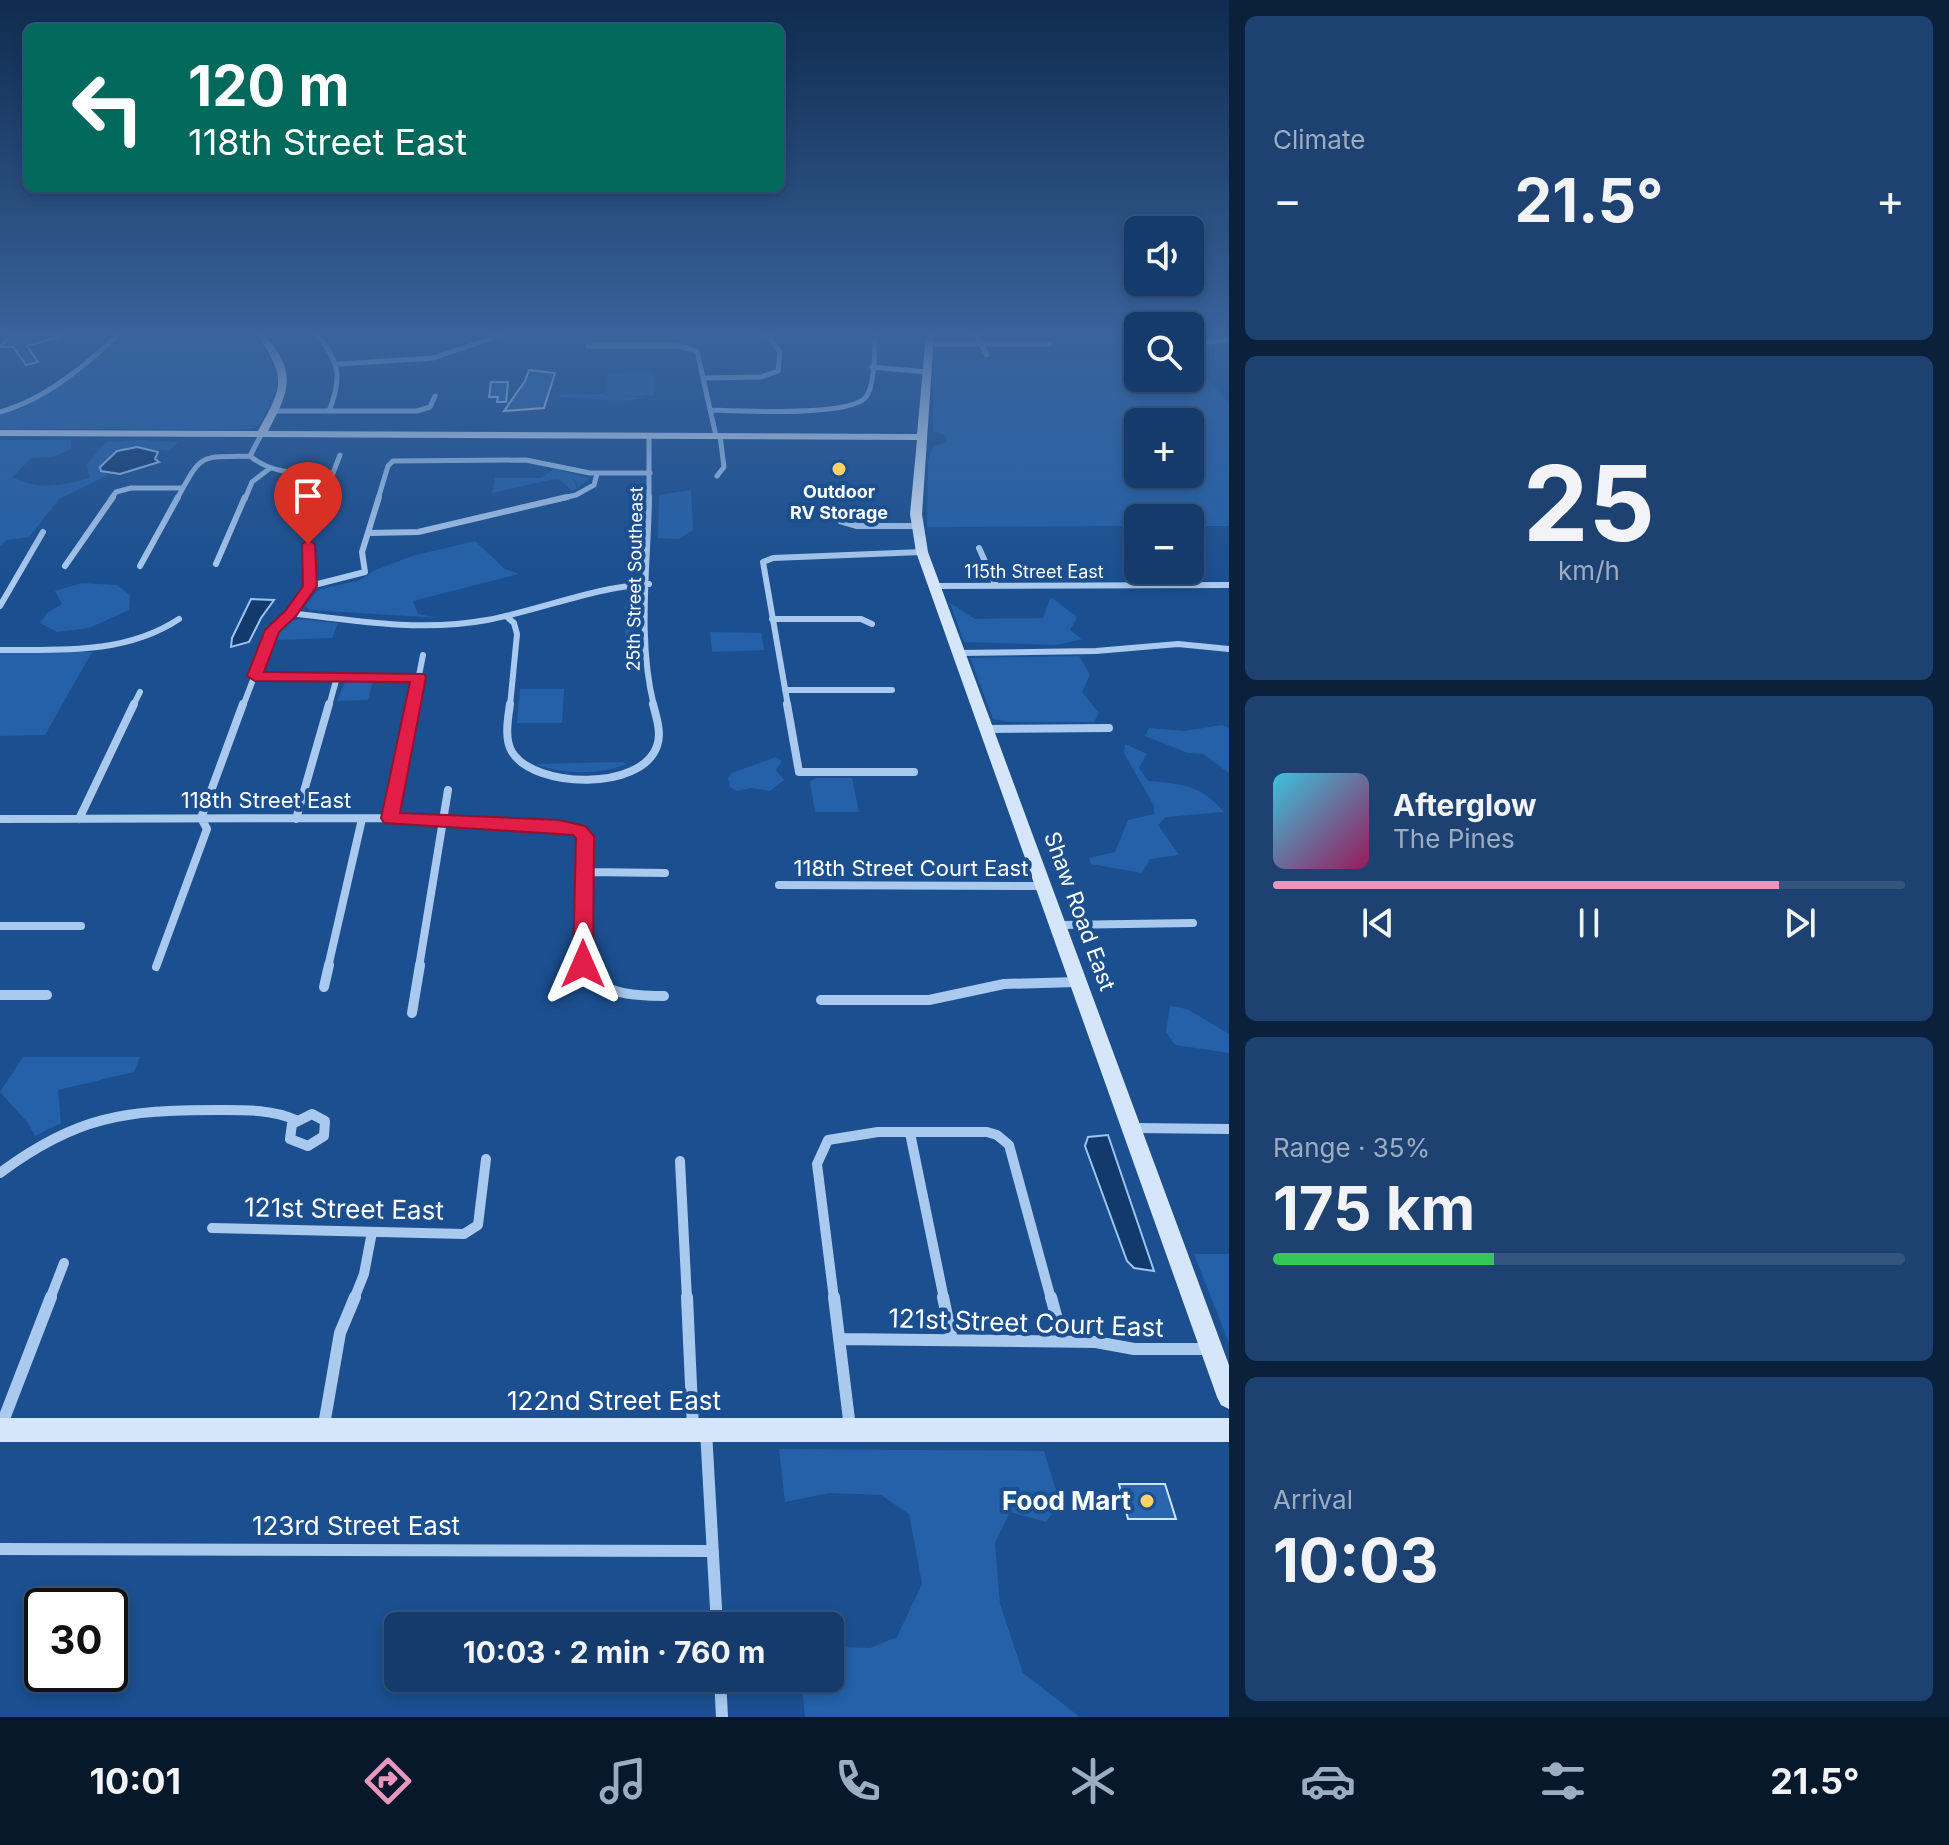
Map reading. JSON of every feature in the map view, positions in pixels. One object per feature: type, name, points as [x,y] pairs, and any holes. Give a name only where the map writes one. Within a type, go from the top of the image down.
[{"type":"main road","points":[[262,433],[272,415]]},
{"type":"main road","name":"Shaw Road East","points":[[923,415],[917,526],[922,552],[1229,1397]]},
{"type":"main road","points":[[0,433],[921,437]]},
{"type":"main road","name":"122nd Street East","points":[[0,1429],[1229,1430]]},
{"type":"street","points":[[712,415],[724,467],[717,476]]},
{"type":"street","points":[[250,456],[262,433]]},
{"type":"street","name":"25th Street Southeast","points":[[506,616],[516,627],[517,644],[508,738],[511,751],[522,766],[547,776],[605,778],[627,774],[645,765],[656,751],[659,736],[647,677],[649,436]]},
{"type":"street","points":[[156,968],[207,829],[206,822],[201,818],[272,630],[291,613],[310,586],[308,539],[340,455]]},
{"type":"street","points":[[140,566],[200,460],[250,456],[269,469],[333,473]]},
{"type":"street","points":[[310,586],[365,572],[361,557],[388,466],[393,461],[533,460],[597,474],[650,473]]},
{"type":"street","points":[[216,564],[252,482],[269,469]]},
{"type":"street","points":[[368,533],[418,532],[576,495],[594,485],[597,474]]},
{"type":"street","points":[[65,566],[116,492],[131,488],[182,488]]},
{"type":"street","points":[[840,521],[857,526],[917,526]]},
{"type":"street","points":[[0,606],[43,532]]},
{"type":"street","points":[[979,548],[996,586]]},
{"type":"street","points":[[914,772],[799,772],[763,565],[766,560],[866,552],[922,552]]},
{"type":"street","points":[[291,613],[410,623],[466,623],[506,616],[617,585],[649,584]]},
{"type":"street","name":"115th Street East","points":[[936,586],[1228,586]]},
{"type":"street","points":[[0,650],[118,644],[160,633],[179,619]]},
{"type":"street","points":[[772,619],[861,619],[872,624]]},
{"type":"street","points":[[958,653],[1096,651],[1178,644],[1229,649]]},
{"type":"street","points":[[390,818],[423,655]]},
{"type":"street","points":[[255,676],[418,677]]},
{"type":"street","points":[[296,819],[337,677]]},
{"type":"street","points":[[785,690],[892,690]]},
{"type":"street","points":[[79,819],[140,692]]},
{"type":"street","points":[[987,729],[1109,728]]},
{"type":"street","points":[[412,1013],[448,790]]},
{"type":"street","name":"118th Street East","points":[[0,819],[390,818],[568,827],[579,830],[585,836],[586,872]]},
{"type":"street","points":[[324,987],[362,819]]},
{"type":"street","points":[[664,996],[615,992],[598,984],[588,974],[583,957],[586,872],[665,873]]},
{"type":"street","name":"118th Street Court East","points":[[779,885],[1044,886]]},
{"type":"street","points":[[1059,925],[1193,923]]},
{"type":"street","points":[[0,926],[81,926]]},
{"type":"street","points":[[821,1000],[929,1000],[1004,984],[1079,982]]},
{"type":"street","points":[[0,995],[47,995]]},
{"type":"street","points":[[0,1173],[60,1134],[119,1113],[146,1109],[263,1111],[284,1114],[296,1120]]},
{"type":"street","points":[[1133,1128],[1229,1129]]},
{"type":"street","points":[[851,1429],[817,1164],[828,1140],[878,1132],[987,1132],[997,1135],[1009,1145],[1063,1341]]},
{"type":"street","points":[[910,1133],[952,1340]]},
{"type":"street","name":"121st Street East","points":[[212,1228],[464,1234],[474,1228],[481,1215],[486,1159]]},
{"type":"street","points":[[680,1161],[699,1429],[713,1551],[716,1612]]},
{"type":"street","points":[[323,1430],[340,1333],[364,1274],[372,1232]]},
{"type":"street","points":[[0,1429],[64,1263]]},
{"type":"street","name":"121st Street Court East","points":[[839,1339],[1063,1341],[1096,1342],[1134,1349],[1212,1349]]},
{"type":"street","name":"123rd Street East","points":[[0,1549],[713,1551]]},
{"type":"street","points":[[721,1692],[722,1717]]},
{"type":"shaded area","points":[[0,415],[264,415],[258,426],[252,429],[0,429]]},
{"type":"shaded area","points":[[933,415],[1124,415],[1124,488],[1204,488],[1204,415],[1229,415],[1229,526],[1204,526],[1204,504],[1124,504],[1124,526],[927,527],[928,461],[933,446],[946,443],[947,436],[933,431]]},
{"type":"shaded area","points":[[0,440],[71,440],[71,449],[54,457],[32,458],[12,477],[31,484],[50,485],[90,478],[86,465],[106,442],[178,442],[169,451],[137,447],[117,451],[101,471],[108,475],[59,499],[29,537],[7,540],[0,546]]},
{"type":"shaded area","points":[[137,447],[158,452],[155,459],[159,462],[120,474],[101,471],[100,467],[117,451]]},
{"type":"shaded area","points":[[554,469],[589,478],[578,488],[573,478],[577,489],[572,491],[558,478],[492,493],[495,478],[541,478]]},
{"type":"shaded area","points":[[691,490],[693,530],[679,539],[658,538],[659,495]]},
{"type":"shaded area","points":[[475,541],[505,569],[519,574],[413,601],[418,614],[439,618],[310,610],[305,606],[318,590],[360,580],[373,571],[412,556]]},
{"type":"shaded area","points":[[81,583],[117,585],[130,595],[129,610],[89,628],[57,632],[40,623],[47,613],[62,604],[55,591]]},
{"type":"shaded area","points":[[1051,597],[1077,617],[1070,630],[1082,639],[1057,645],[964,642],[950,603],[975,619],[1043,618]]},
{"type":"shaded area","points":[[251,599],[274,600],[249,642],[231,647],[232,638]]},
{"type":"shaded area","points":[[640,604],[639,654],[626,655],[625,623],[633,619],[624,607]]},
{"type":"shaded area","points":[[298,619],[338,623],[332,638],[275,640],[286,623]]},
{"type":"shaded area","points":[[710,632],[761,633],[764,650],[712,652]]},
{"type":"shaded area","points":[[0,652],[92,652],[45,735],[0,736]]},
{"type":"shaded area","points":[[1079,656],[1090,675],[1082,692],[1099,713],[1094,722],[1008,722],[993,719],[970,658]]},
{"type":"shaded area","points":[[373,681],[368,700],[337,701],[345,682]]},
{"type":"shaded area","points":[[520,689],[564,689],[562,723],[517,723]]},
{"type":"shaded area","points":[[1222,725],[1229,728],[1229,773],[1203,754],[1188,753],[1145,736],[1149,728],[1184,731]]},
{"type":"shaded area","points":[[1125,744],[1147,754],[1139,768],[1148,781],[1190,787],[1207,796],[1224,812],[1166,817],[1158,825],[1179,855],[1150,859],[1142,873],[1091,864],[1089,858],[1115,852],[1128,820],[1154,814],[1154,806],[1124,753]]},
{"type":"shaded area","points":[[776,757],[782,761],[776,770],[784,780],[770,791],[751,788],[737,791],[730,787],[728,778],[732,773]]},
{"type":"shaded area","points":[[535,764],[627,764],[581,772]]},
{"type":"shaded area","points":[[816,778],[852,778],[859,812],[815,812],[810,782]]},
{"type":"shaded area","points":[[1170,1006],[1187,1009],[1229,1034],[1229,1053],[1175,1045],[1166,1032]]},
{"type":"shaded area","points":[[23,1057],[140,1057],[134,1072],[58,1090],[61,1123],[35,1136],[28,1123],[0,1092]]},
{"type":"shaded area","points":[[1108,1135],[1154,1271],[1134,1268],[1127,1261],[1085,1146],[1088,1137]]},
{"type":"shaded area","points":[[1194,1254],[1229,1254],[1229,1343]]},
{"type":"shaded area","points":[[779,1449],[1044,1451],[1060,1503],[1046,1522],[1010,1512],[995,1543],[1000,1604],[1023,1673],[1080,1717],[805,1717],[802,1692],[844,1692],[844,1647],[870,1648],[897,1637],[922,1584],[909,1514],[881,1495],[829,1493],[785,1502]]},
{"type":"building","name":"Food Mart","points":[[1119,1484],[1165,1484],[1176,1519],[1128,1519]]},
{"type":"place","name":"Outdoor RV Storage","points":[[839,469]]},
{"type":"place","name":"Food Mart","points":[[1147,1501]]},
{"type":"route","points":[[308,544],[310,586],[291,613],[272,630],[255,676],[418,677],[390,818],[559,826],[579,830],[585,836],[583,964]]}]
